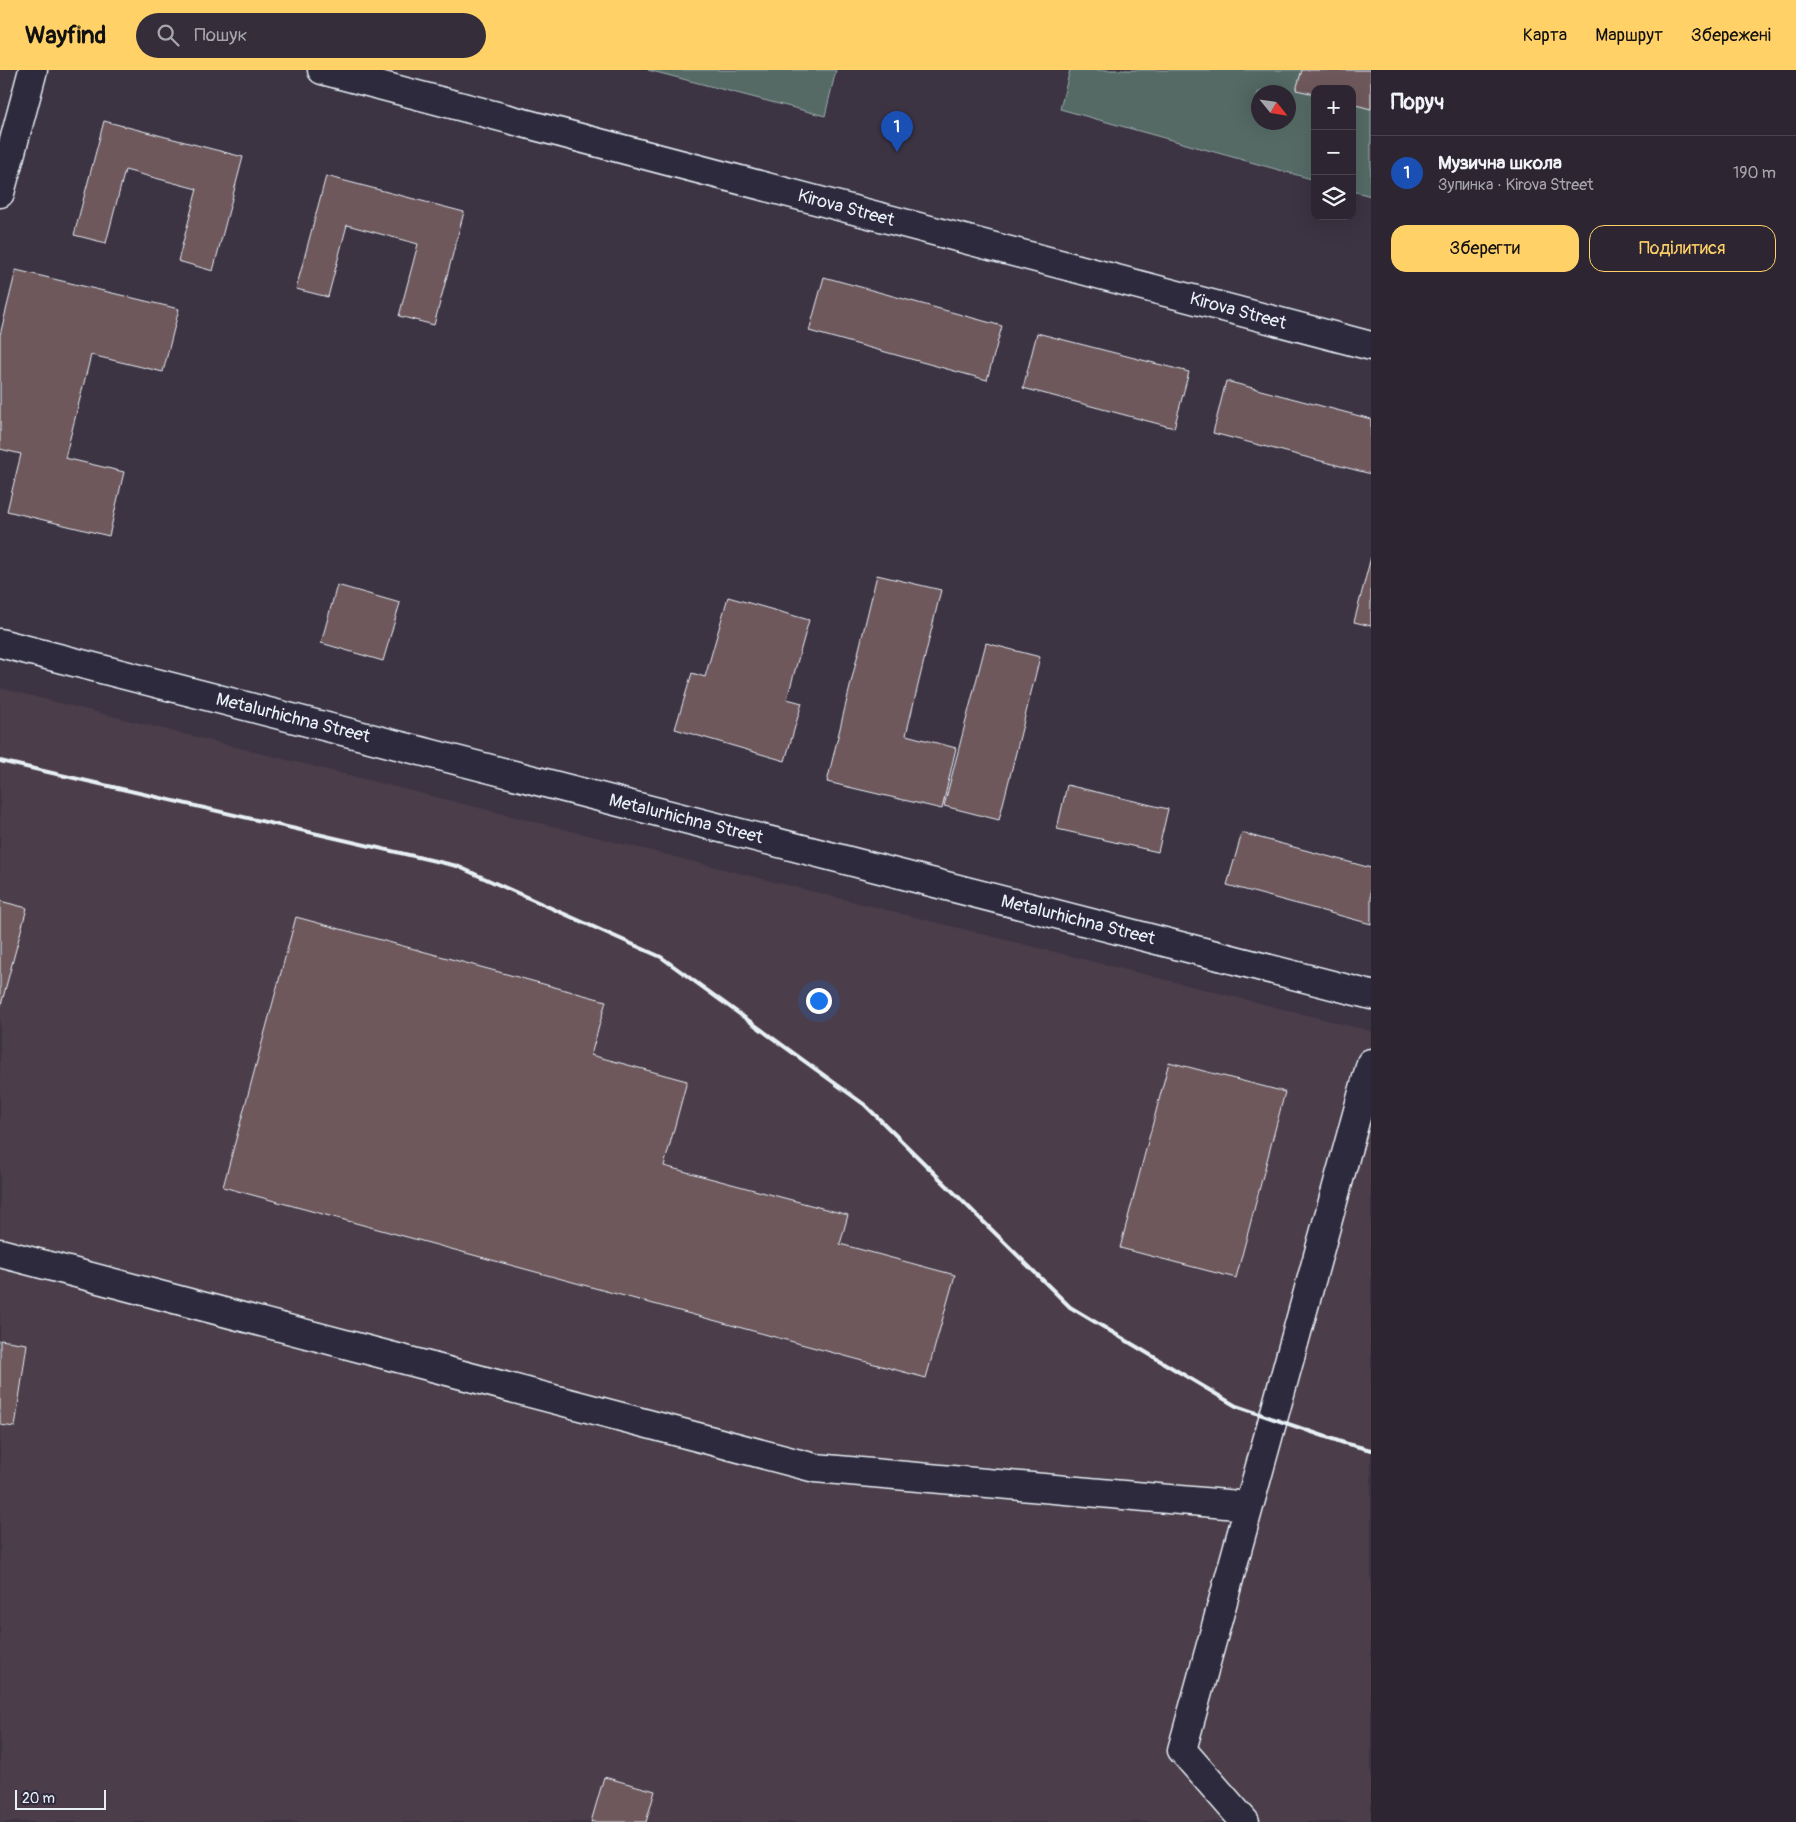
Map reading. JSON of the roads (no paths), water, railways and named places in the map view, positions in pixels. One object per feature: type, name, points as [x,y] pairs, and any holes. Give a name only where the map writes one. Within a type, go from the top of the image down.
[{"type":"street","points":[[0,193],[32,70]]},
{"type":"street","name":"Kirova Street","points":[[322,70],[1371,346]]},
{"type":"street","name":"Metalurhichna Street","points":[[0,643],[1371,995]]},
{"type":"street","points":[[1245,1822],[1182,1750],[1371,1063]]},
{"type":"street","points":[[0,1253],[815,1468],[1249,1506]]},
{"type":"railway","points":[[0,761],[457,866],[661,957],[865,1105],[1070,1307],[1236,1406],[1344,1443],[1371,1450]]},
{"type":"place","name":"Музична школа","points":[[897,152]]}]
